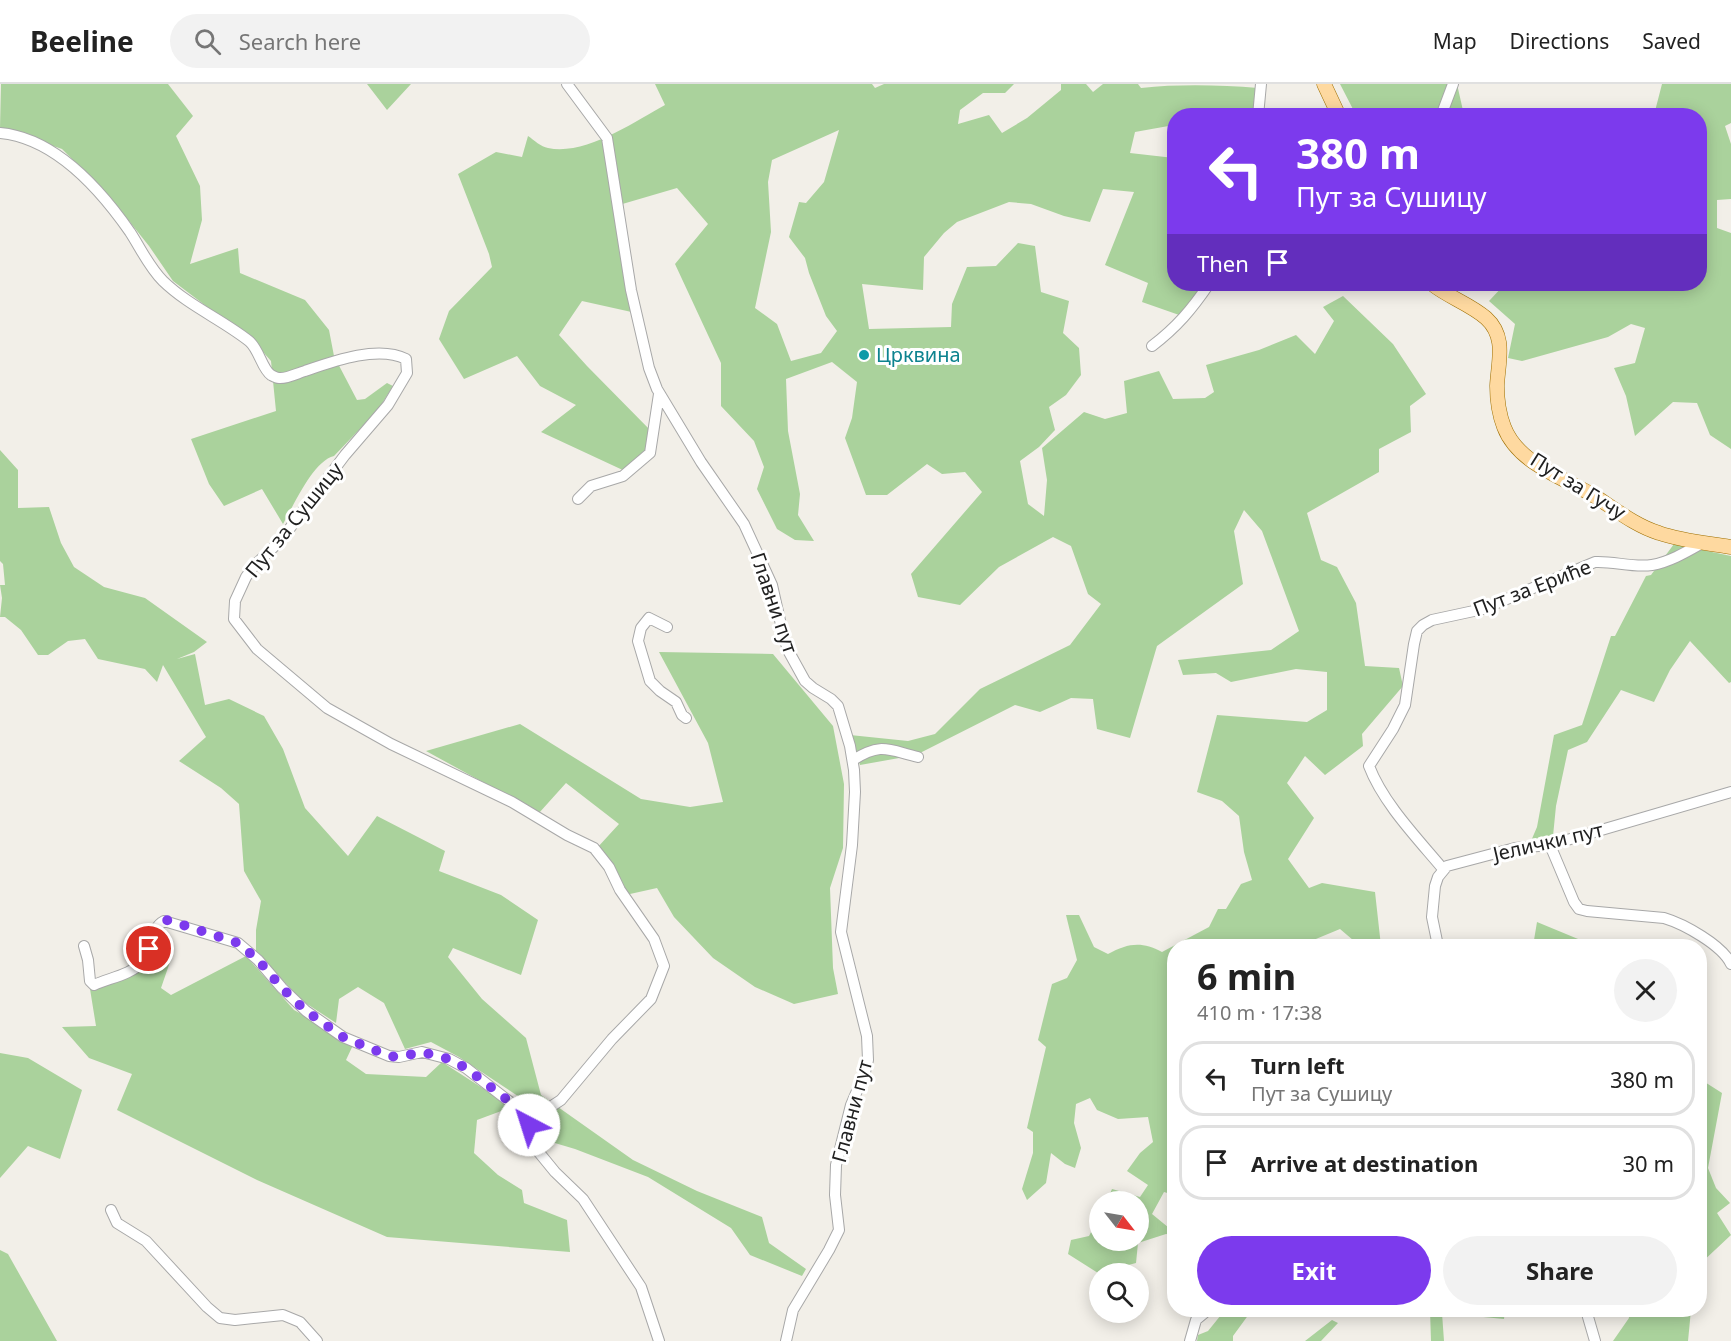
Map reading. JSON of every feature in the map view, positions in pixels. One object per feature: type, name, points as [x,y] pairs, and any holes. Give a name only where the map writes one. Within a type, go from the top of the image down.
[{"type":"main road","points":[[1324,84],[1335,108]]},
{"type":"main road","name":"Пут за Гучу","points":[[1443,291],[1485,317],[1494,327],[1501,350],[1497,389],[1500,416],[1504,428],[1515,445],[1534,462],[1644,526],[1664,535],[1731,548]]},
{"type":"street","name":"Главни пут","points":[[567,84],[607,138],[631,290],[649,368],[659,394],[701,462],[744,524],[772,585],[789,652],[806,681],[837,706],[853,760],[855,792],[852,845],[841,932],[867,1036],[868,1060],[866,1072],[850,1105],[836,1165],[835,1188],[839,1230],[793,1310],[786,1341]]},
{"type":"street","points":[[1259,108],[1261,84]]},
{"type":"street","points":[[1445,108],[1453,84]]},
{"type":"street","name":"Пут за Сушицу","points":[[0,133],[20,136],[37,144],[77,170],[125,226],[152,268],[162,279],[197,309],[251,342],[270,375],[280,378],[338,360],[373,354],[395,354],[406,359],[407,373],[388,405],[345,455],[281,540],[246,577],[235,601],[234,619],[257,649],[327,708],[391,744],[512,802],[567,835],[594,848],[609,867],[620,890],[654,939],[664,966],[651,999],[612,1039],[561,1100],[532,1119]]},
{"type":"street","points":[[1152,346],[1174,329],[1204,291]]},
{"type":"street","points":[[578,499],[591,486],[622,476],[650,453],[659,394]]},
{"type":"street","name":"Пут за Ериће","points":[[1443,869],[1375,781],[1369,766],[1393,729],[1405,705],[1417,631],[1432,620],[1483,609],[1595,562],[1652,565],[1679,556],[1704,543]]},
{"type":"street","points":[[668,627],[649,618],[641,628],[638,641],[650,681],[675,702],[686,718]]},
{"type":"street","points":[[853,760],[861,754],[883,747],[918,757]]},
{"type":"street","name":"Јелички пут","points":[[1443,869],[1465,860],[1515,848],[1550,845],[1731,792]]},
{"type":"street","points":[[1550,845],[1579,909],[1664,918],[1676,921],[1704,939]]},
{"type":"street","points":[[1437,939],[1432,917],[1435,886],[1443,869]]},
{"type":"street","points":[[84,946],[90,981],[94,985],[140,965],[148,953],[157,927],[164,921],[227,938],[248,950],[300,1005],[343,1037],[389,1056],[399,1057],[422,1052],[449,1059],[466,1068],[532,1119],[529,1131],[537,1150],[555,1172],[583,1199],[641,1287],[659,1341]]},
{"type":"street","points":[[1707,941],[1726,955],[1731,964]]},
{"type":"street","points":[[111,1210],[117,1223],[146,1241],[220,1318],[235,1320],[284,1315],[300,1322],[317,1341]]},
{"type":"street","points":[[1190,1341],[1196,1320],[1200,1317]]},
{"type":"street","points":[[1588,1317],[1595,1341]]},
{"type":"green space","points":[[1,84],[168,84],[193,116],[176,136],[200,186],[202,220],[190,264],[238,248],[240,273],[305,300],[329,330],[334,356],[357,400],[365,399],[387,383],[393,386],[378,410],[334,456],[319,466],[298,495],[283,524],[262,489],[224,506],[209,484],[191,439],[276,411],[271,361],[256,344],[173,281],[149,246],[109,196],[62,149],[0,128]]},
{"type":"green space","points":[[367,84],[411,84],[387,110]]},
{"type":"green space","points":[[655,84],[872,84],[875,88],[884,84],[1014,84],[1005,93],[983,93],[960,110],[958,124],[989,115],[1002,133],[1027,118],[1061,90],[1061,84],[1086,84],[1093,92],[1103,84],[1138,84],[1141,88],[1200,85],[1258,88],[1254,108],[1167,108],[1167,126],[1135,132],[1130,153],[1167,157],[1167,291],[1200,291],[1182,316],[1142,302],[1148,283],[1105,265],[1134,192],[1103,189],[1090,222],[1064,216],[1031,204],[1009,202],[957,222],[944,233],[924,257],[923,290],[862,284],[869,329],[951,327],[952,304],[967,267],[996,266],[1018,243],[1035,246],[1041,292],[1069,301],[1063,333],[1079,348],[1081,375],[1066,395],[1049,407],[1055,430],[1039,447],[1020,461],[1028,504],[1044,516],[1047,480],[1042,448],[1084,412],[1105,419],[1127,413],[1124,381],[1159,371],[1173,399],[1205,398],[1214,392],[1206,365],[1259,350],[1296,335],[1315,354],[1334,321],[1323,307],[1343,296],[1393,344],[1426,394],[1410,406],[1411,432],[1379,449],[1379,472],[1307,513],[1321,560],[1337,567],[1356,603],[1365,666],[1399,668],[1403,686],[1362,734],[1363,746],[1325,775],[1305,756],[1287,783],[1314,818],[1288,859],[1309,888],[1322,883],[1375,892],[1380,939],[1352,939],[1340,929],[1316,939],[1186,939],[1209,927],[1218,909],[1226,909],[1241,884],[1252,880],[1244,852],[1239,816],[1222,801],[1197,792],[1217,715],[1307,722],[1327,710],[1327,672],[1296,669],[1231,682],[1216,673],[1183,675],[1178,660],[1271,650],[1299,631],[1262,531],[1244,510],[1234,531],[1243,584],[1157,646],[1130,738],[1097,729],[1093,699],[1071,698],[1040,712],[1015,705],[916,755],[860,765],[850,735],[908,741],[935,734],[980,689],[1070,645],[1101,604],[1088,594],[1071,546],[1053,537],[999,567],[960,605],[918,597],[911,574],[982,492],[965,472],[942,474],[927,464],[887,495],[866,495],[845,438],[852,418],[857,382],[832,362],[786,379],[788,431],[800,494],[798,515],[814,541],[795,540],[777,529],[757,489],[764,467],[754,441],[721,406],[721,363],[675,264],[708,224],[677,188],[619,205],[636,313],[582,301],[559,335],[653,433],[650,453],[627,472],[541,432],[576,405],[540,386],[517,356],[464,379],[439,339],[449,311],[492,267],[458,174],[496,152],[522,157],[528,136],[540,145],[562,149],[578,147],[609,136],[665,105]],"holes":[[[839,130],[824,182],[806,203],[799,202],[789,237],[805,258],[826,316],[837,331],[821,353],[791,361],[777,324],[755,308],[771,232],[768,182],[772,160]]]},
{"type":"green space","points":[[1340,84],[1457,84],[1462,108],[1352,108]]},
{"type":"green space","points":[[1662,84],[1731,84],[1731,123],[1725,126],[1731,144],[1731,199],[1717,200],[1717,228],[1731,233],[1731,449],[1710,435],[1697,403],[1673,402],[1635,436],[1626,396],[1614,368],[1635,363],[1645,328],[1631,324],[1608,337],[1522,361],[1508,358],[1515,324],[1489,301],[1498,291],[1707,291],[1707,108],[1656,108]]},
{"type":"green space","points":[[0,450],[18,470],[18,508],[49,507],[61,543],[74,567],[104,587],[145,598],[207,642],[194,652],[177,659],[195,654],[205,705],[229,699],[264,716],[283,749],[305,808],[348,856],[377,816],[445,851],[439,871],[501,895],[538,920],[521,975],[453,948],[448,957],[482,999],[526,1038],[541,1095],[633,1160],[697,1191],[762,1217],[769,1243],[806,1269],[802,1276],[750,1255],[731,1228],[648,1177],[575,1149],[538,1138],[527,1102],[459,1057],[431,1042],[405,1049],[384,1003],[358,987],[339,999],[336,1023],[304,1002],[256,953],[256,930],[261,901],[244,871],[239,804],[221,788],[179,761],[206,737],[163,665],[157,682],[145,669],[98,659],[85,639],[68,641],[48,655],[38,655],[21,630],[5,617],[0,617],[2,598],[0,585],[5,585],[3,564],[0,561]]},
{"type":"green space","points":[[1674,544],[1731,556],[1731,682],[1729,683],[1690,641],[1670,670],[1654,702],[1621,690],[1587,742],[1568,750],[1556,806],[1553,836],[1531,841],[1537,827],[1554,735],[1582,725],[1611,636],[1615,636],[1646,576],[1651,575]]},
{"type":"green space","points":[[659,652],[773,654],[833,726],[844,784],[843,848],[830,888],[833,968],[838,994],[794,1004],[755,987],[713,958],[674,917],[657,888],[621,896],[597,848],[619,824],[566,783],[539,813],[426,751],[520,724],[641,799],[690,807],[723,802],[708,743]]},
{"type":"green space","points":[[1066,915],[1079,915],[1094,947],[1108,954],[1135,945],[1155,948],[1162,952],[1167,949],[1167,1193],[1164,1192],[1152,1214],[1167,1226],[1167,1234],[1149,1239],[1149,1191],[1144,1191],[1148,1185],[1127,1171],[1140,1153],[1153,1142],[1148,1117],[1118,1119],[1097,1110],[1090,1098],[1076,1104],[1074,1123],[1081,1148],[1075,1168],[1065,1164],[1051,1153],[1046,1183],[1027,1200],[1022,1189],[1033,1153],[1033,1132],[1027,1128],[1046,1047],[1038,1040],[1052,984],[1067,978],[1077,960]]},
{"type":"green space","points":[[1537,922],[1578,939],[1534,939]]},
{"type":"green space","points":[[144,944],[171,959],[161,988],[171,995],[246,956],[294,1010],[354,1043],[346,1060],[366,1074],[426,1077],[442,1062],[512,1107],[477,1120],[474,1153],[498,1175],[522,1190],[524,1203],[567,1220],[570,1252],[387,1237],[257,1180],[117,1110],[132,1074],[89,1058],[62,1027],[96,1026],[90,989],[128,975]]},
{"type":"green space","points":[[0,1053],[28,1058],[82,1090],[60,1159],[28,1146],[0,1178]]},
{"type":"green space","points":[[1707,1083],[1722,1093],[1708,1168],[1716,1188],[1730,1203],[1717,1213],[1731,1235],[1707,1257]]},
{"type":"green space","points":[[1089,1236],[1089,1251],[1137,1251],[1136,1263],[1089,1263],[1089,1267],[1068,1254],[1071,1240]]},
{"type":"green space","points":[[0,1250],[8,1254],[57,1341],[0,1341]]},
{"type":"green space","points":[[1219,1317],[1247,1317],[1233,1336],[1233,1341],[1197,1341],[1198,1335],[1208,1331]]},
{"type":"green space","points":[[1430,1317],[1442,1317],[1444,1341],[1431,1341]]},
{"type":"green space","points":[[1690,1317],[1688,1341],[1613,1341],[1629,1318]]},
{"type":"green space","points":[[1332,1320],[1338,1323],[1321,1341],[1305,1341]]},
{"type":"place","name":"Црквина","points":[[864,355]]},
{"type":"route","points":[[149,949],[157,927],[161,922],[168,920],[238,943],[258,960],[294,1000],[332,1030],[383,1055],[399,1057],[416,1052],[428,1052],[458,1063],[532,1119],[529,1125]]}]
